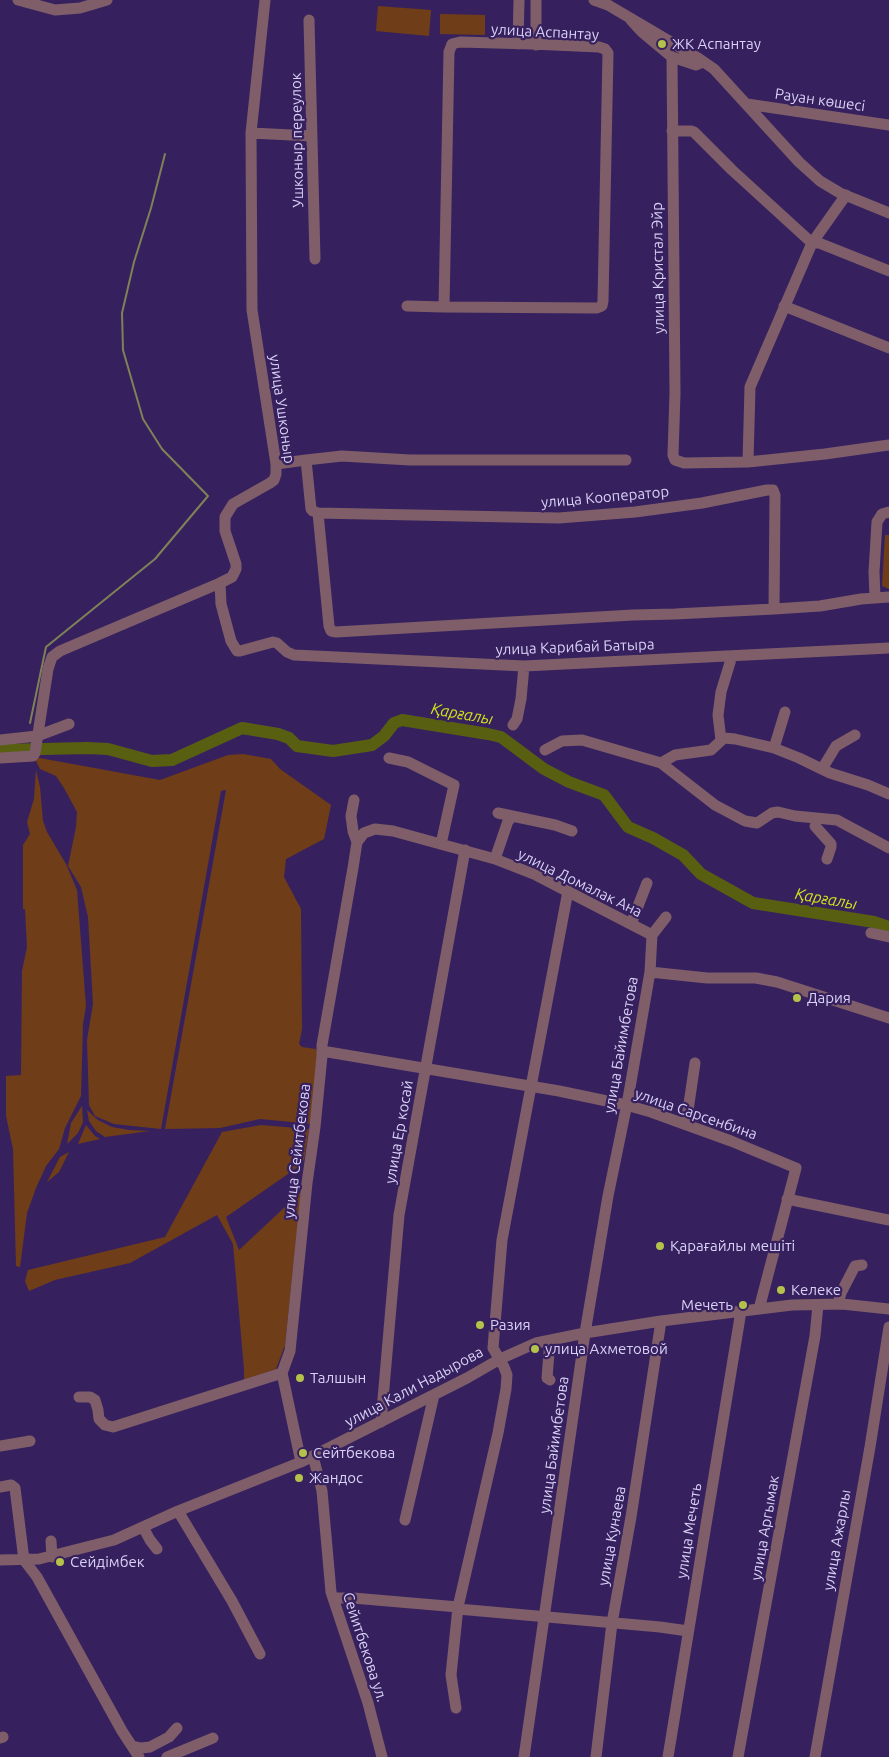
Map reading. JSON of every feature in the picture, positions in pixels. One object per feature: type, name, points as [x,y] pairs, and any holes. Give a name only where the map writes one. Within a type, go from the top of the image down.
[{"type":"street","points":[[18,0],[48,4],[55,10],[80,8],[107,0]]},
{"type":"street","name":"улица Ушконыр","points":[[220,583],[232,577],[236,569],[225,531],[225,517],[233,504],[274,480],[276,474],[252,310],[251,133],[265,0]]},
{"type":"street","points":[[518,44],[519,0]]},
{"type":"street","points":[[536,0],[536,44]]},
{"type":"street","points":[[594,0],[608,5],[714,69],[820,181],[846,195],[889,213]]},
{"type":"street","name":"Ушконыр переулок","points":[[309,20],[315,259]]},
{"type":"street","points":[[631,20],[642,32],[672,57],[696,65],[703,62]]},
{"type":"street","name":"улица Аспантау","points":[[407,306],[444,307],[597,308],[602,306],[608,53],[605,49],[599,47],[536,44],[460,42],[452,44],[449,52],[444,307]]},
{"type":"street","name":"улица Кристал Эйр","points":[[672,57],[676,394],[673,455],[675,460],[684,464],[748,462],[889,445]]},
{"type":"street","name":"Рауан көшесі","points":[[747,104],[889,125]]},
{"type":"street","points":[[672,131],[694,132],[732,170],[812,243],[819,243],[889,272]]},
{"type":"street","points":[[251,133],[312,136]]},
{"type":"street","points":[[748,462],[750,387],[812,243],[846,195]]},
{"type":"street","points":[[784,306],[889,348]]},
{"type":"street","points":[[276,464],[342,456],[410,460],[626,460]]},
{"type":"street","points":[[306,460],[311,509],[318,513],[331,631],[774,609],[820,606],[876,597],[889,597]]},
{"type":"street","name":"улица Кооператор","points":[[318,513],[559,518],[635,512],[702,503],[773,490],[776,494],[774,609]]},
{"type":"street","points":[[876,597],[874,572],[877,522],[882,514],[889,512]]},
{"type":"street","points":[[0,758],[33,756],[52,657],[60,651],[220,583]]},
{"type":"street","name":"улица Карибай Батыра","points":[[220,583],[221,604],[231,641],[237,651],[273,642],[294,655],[524,666],[889,648]]},
{"type":"street","points":[[721,740],[718,715],[723,684],[732,656]]},
{"type":"street","points":[[513,725],[517,719],[521,699],[524,666]]},
{"type":"street","points":[[774,748],[785,712]]},
{"type":"street","points":[[0,740],[36,745],[69,724]]},
{"type":"street","points":[[822,769],[836,746],[855,736]]},
{"type":"street","points":[[661,763],[674,755],[711,750],[724,738],[735,739],[774,748],[830,773],[889,794]]},
{"type":"street","points":[[545,750],[562,742],[582,740],[661,763],[707,799],[745,821],[757,823],[772,813],[778,812],[795,816],[816,825],[831,844],[827,859]]},
{"type":"street","points":[[389,758],[408,762],[454,785],[441,844]]},
{"type":"street","points":[[354,800],[351,816],[352,831],[357,842]]},
{"type":"street","points":[[498,813],[555,825],[572,831]]},
{"type":"street","points":[[495,859],[508,821],[512,817]]},
{"type":"street","points":[[816,825],[837,820],[889,848]]},
{"type":"street","name":"улица Домалак Ана","points":[[357,842],[364,834],[375,829],[393,831],[495,859],[536,875],[652,935],[650,967]]},
{"type":"street","name":"улица Сейитбекова","points":[[282,1373],[290,1351],[307,1184],[315,1128],[322,1046],[357,842]]},
{"type":"street","name":"улица Ер косай","points":[[381,1422],[399,1215],[465,850]]},
{"type":"street","points":[[631,924],[647,883]]},
{"type":"street","points":[[456,1708],[451,1675],[458,1608],[496,1442],[506,1388],[507,1375],[493,1348],[502,1240],[568,891]]},
{"type":"street","points":[[652,935],[666,917]]},
{"type":"street","points":[[871,933],[889,937]]},
{"type":"street","points":[[650,967],[707,978],[756,978],[777,982],[889,1018]]},
{"type":"street","name":"улица Байимбетова","points":[[524,1757],[585,1333],[650,967]]},
{"type":"street","name":"улица Сарсенбина","points":[[322,1051],[530,1086],[626,1105],[686,1124],[796,1168],[759,1309]]},
{"type":"street","points":[[686,1124],[695,1063]]},
{"type":"street","points":[[787,1199],[889,1220]]},
{"type":"street","points":[[838,1304],[841,1293],[855,1266],[862,1265]]},
{"type":"street","name":"улица Кали Надырова","points":[[0,1560],[52,1557],[114,1540],[178,1511],[301,1462],[434,1395],[500,1359],[536,1343],[661,1321],[792,1305],[838,1304],[889,1309]]},
{"type":"street","name":"улица Аргымак","points":[[738,1757],[818,1305]]},
{"type":"street","name":"улица Мечеть","points":[[668,1757],[741,1311]]},
{"type":"street","name":"улица Кунаева","points":[[596,1757],[612,1623],[636,1490],[661,1321]]},
{"type":"street","name":"улица Ажарлы","points":[[815,1757],[870,1447],[889,1328]]},
{"type":"street","points":[[550,1340],[548,1378],[550,1380]]},
{"type":"street","points":[[79,1397],[90,1397],[96,1400],[99,1419],[105,1425],[113,1427],[198,1398],[282,1373],[301,1462]]},
{"type":"street","points":[[405,1520],[434,1395]]},
{"type":"street","points":[[0,1446],[30,1441]]},
{"type":"street","name":"Сейитбекова ул.","points":[[312,1456],[322,1491],[331,1592],[368,1703],[382,1757]]},
{"type":"street","points":[[0,1487],[11,1485],[15,1488],[24,1560],[37,1577],[139,1757]]},
{"type":"street","points":[[178,1511],[232,1602],[260,1654]]},
{"type":"street","points":[[143,1527],[157,1549]]},
{"type":"street","points":[[51,1541],[52,1557]]},
{"type":"street","points":[[333,1598],[353,1598],[688,1631]]},
{"type":"street","points":[[132,1746],[150,1747],[169,1737],[177,1728]]},
{"type":"street","points":[[167,1757],[213,1738]]},
{"type":"shaded area","points":[[378,6],[431,10],[429,36],[376,31]]},
{"type":"shaded area","points":[[440,14],[485,15],[485,35],[440,34]]},
{"type":"shaded area","points":[[885,535],[889,535],[889,589],[882,586]]},
{"type":"shaded area","points":[[243,754],[271,759],[280,769],[331,805],[324,839],[286,859],[284,877],[301,909],[302,1029],[299,1044],[302,1047],[316,1049],[319,1060],[312,1124],[260,1119],[220,1128],[165,1129],[226,790],[221,791],[161,1129],[114,1124],[95,1116],[89,1105],[87,1040],[93,1004],[88,917],[81,887],[68,866],[77,812],[56,776],[40,769],[34,757],[160,780],[228,755]]},
{"type":"shaded area","points":[[36,770],[40,787],[43,821],[47,832],[66,864],[77,890],[86,1006],[83,1024],[81,1096],[65,1128],[59,1149],[46,1166],[27,1213],[20,1267],[16,1266],[13,1149],[6,1116],[6,1076],[21,1075],[22,971],[27,947],[25,909],[23,909],[23,845],[30,834],[27,822],[34,799]]},
{"type":"shaded area","points":[[82,1106],[83,1122],[78,1133],[67,1144],[71,1123]]},
{"type":"shaded area","points":[[87,1110],[98,1120],[112,1127],[150,1131],[105,1137],[96,1131],[89,1121]]},
{"type":"shaded area","points":[[86,1125],[100,1139],[78,1144]]},
{"type":"shaded area","points":[[261,1125],[309,1129],[304,1160],[298,1167],[226,1217],[239,1250],[301,1192],[285,1345],[276,1369],[244,1380],[233,1244],[217,1215],[130,1263],[55,1280],[29,1291],[25,1281],[28,1270],[165,1237],[222,1132]]},
{"type":"shaded area","points":[[69,1152],[59,1172],[47,1182],[60,1157]]},
{"type":"waterway","points":[[30,723],[46,647],[155,559],[208,496],[162,449],[143,419],[123,350],[122,313],[134,262],[165,154]]},
{"type":"waterway","name":"Қарғалы","points":[[0,750],[108,749],[152,761],[172,760],[242,728],[278,734],[289,738],[297,746],[333,751],[372,745],[384,736],[394,723],[402,720],[488,734],[501,737],[544,769],[569,782],[604,795],[628,827],[653,838],[683,855],[701,874],[753,903],[874,922],[889,927]]},
{"type":"place","name":"ЖК Аспантау","points":[[662,44]]},
{"type":"place","name":"Дария","points":[[797,998]]},
{"type":"place","name":"Қарағайлы мешіті","points":[[660,1246]]},
{"type":"place","name":"Келеке","points":[[781,1290]]},
{"type":"place","name":"Мечеть","points":[[743,1305]]},
{"type":"place","name":"Разия","points":[[480,1325]]},
{"type":"place","name":"улица Ахметовой","points":[[535,1349]]},
{"type":"place","name":"Талшын","points":[[300,1378]]},
{"type":"place","name":"Сейтбекова","points":[[303,1453]]},
{"type":"place","name":"Жандос","points":[[299,1478]]},
{"type":"place","name":"Сейдімбек","points":[[60,1562]]}]
